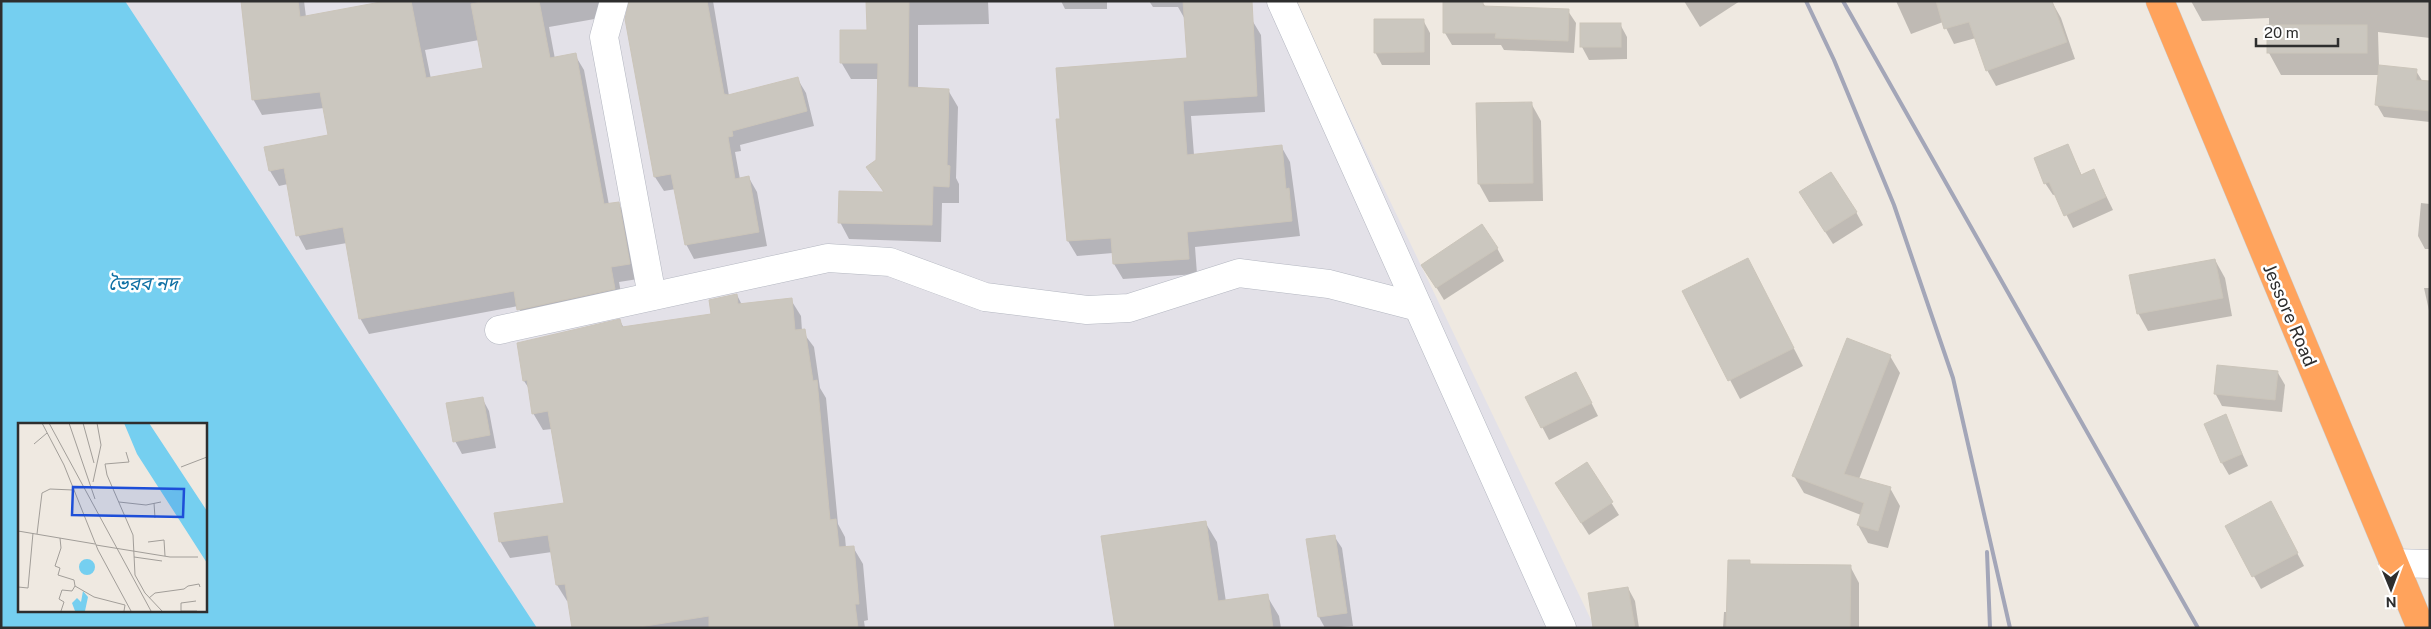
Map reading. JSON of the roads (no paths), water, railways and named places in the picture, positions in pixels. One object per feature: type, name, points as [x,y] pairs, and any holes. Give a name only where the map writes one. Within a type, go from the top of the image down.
[{"type":"highway","name":"Jessore Road","points":[[2160,1],[2421,628]]},
{"type":"street","points":[[614,1],[604,37],[652,296]]},
{"type":"street","points":[[1281,1],[1562,628]]},
{"type":"street","points":[[499,330],[828,258],[890,262],[985,297],[1087,310],[1129,308],[1239,273],[1329,284],[1418,307]]},
{"type":"street","points":[[2393,563],[2430,564]]},
{"type":"water","name":"ভৈরব নদ","points":[[1,1],[125,1],[537,628],[1,628]]},
{"type":"railway","points":[[1806,1],[1834,60],[1894,205],[1953,378],[2010,628]]},
{"type":"railway","points":[[1843,1],[2198,628]]},
{"type":"railway","points":[[1987,552],[1990,628]]}]
